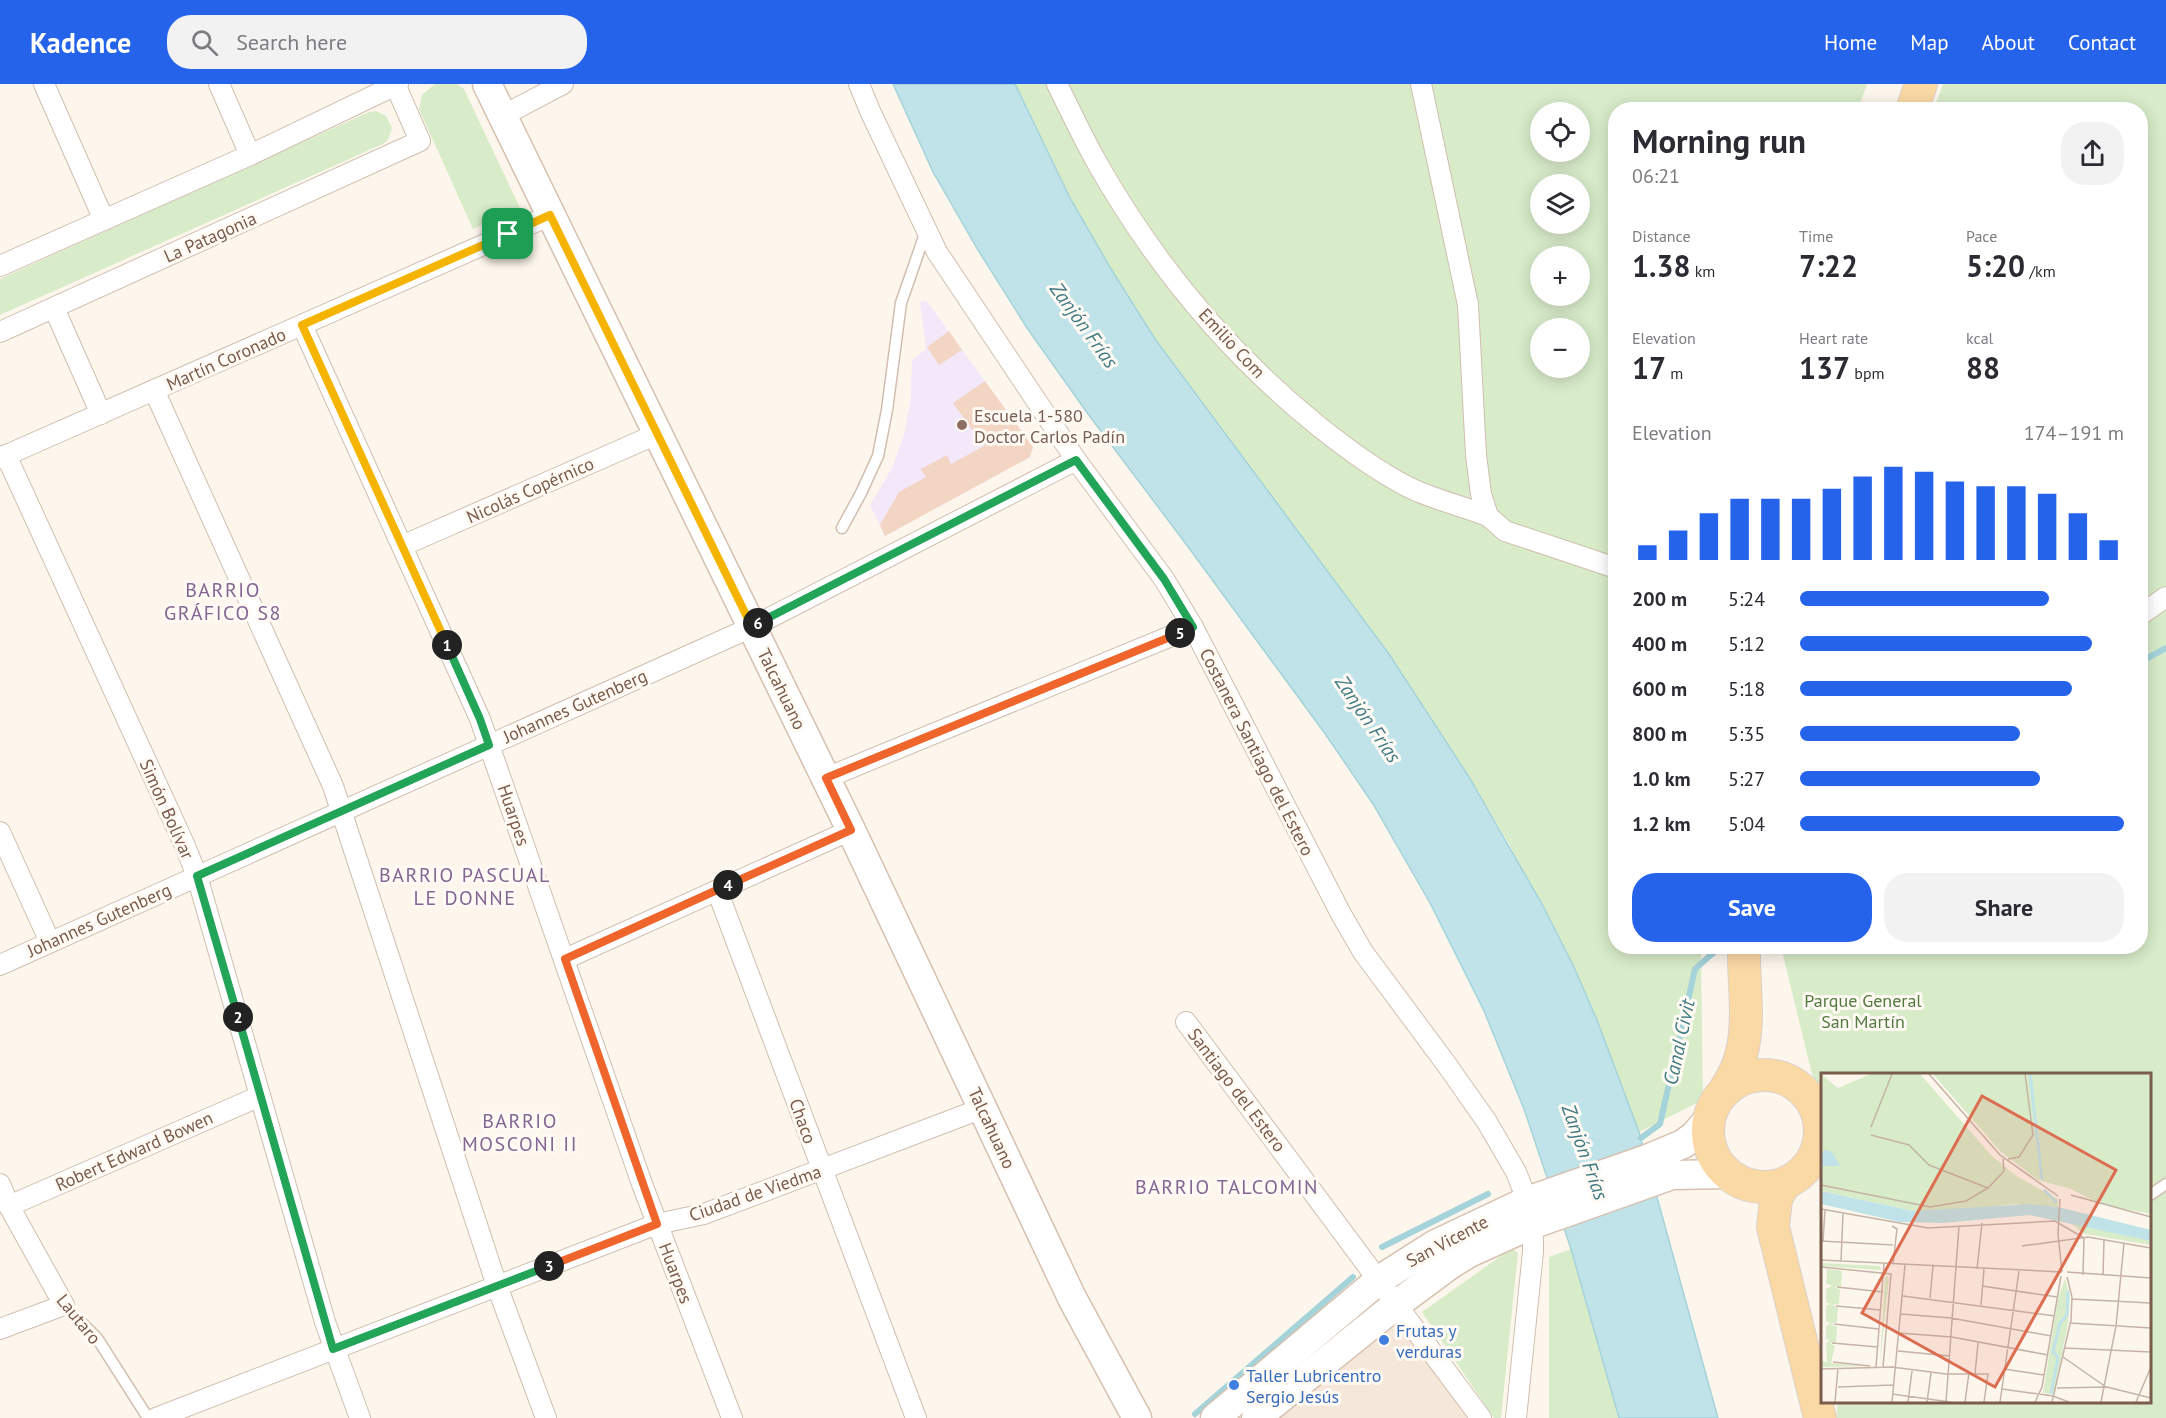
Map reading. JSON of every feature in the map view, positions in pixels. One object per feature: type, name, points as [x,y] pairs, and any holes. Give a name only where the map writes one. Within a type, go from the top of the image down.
[{"type":"main road","points":[[1915,102],[1921,84]]},
{"type":"main road","points":[[1743,955],[1759,1030],[1767,1054],[1781,1078]]},
{"type":"main road","points":[[1743,955],[1745,1027],[1743,1050],[1738,1067],[1725,1090],[1714,1103],[1707,1134],[1710,1149],[1717,1162],[1733,1178],[1759,1216],[1787,1280]]},
{"type":"main road","points":[[1725,1090],[1737,1081],[1752,1076],[1767,1075],[1781,1078],[1797,1085],[1809,1098],[1817,1113],[1820,1130],[1818,1147],[1811,1163],[1799,1176],[1770,1188],[1755,1187],[1733,1178]]},
{"type":"main road","points":[[1784,1184],[1776,1199],[1773,1227],[1820,1418]]},
{"type":"street","points":[[44,84],[104,220]]},
{"type":"street","points":[[219,84],[250,155]]},
{"type":"street","name":"Talcahuano","points":[[487,84],[826,778],[1072,1298],[1137,1418]]},
{"type":"street","points":[[502,116],[563,84]]},
{"type":"street","name":"Costanera Santiago del Estero","points":[[859,84],[937,252],[1076,460],[1164,579],[1193,627],[1341,914],[1363,952],[1448,1065],[1487,1122],[1516,1172],[1542,1208],[1533,1252],[1516,1418]]},
{"type":"street","name":"Emilio Com","points":[[1057,84],[1095,160],[1168,272],[1237,352],[1295,407],[1354,455],[1418,492],[1488,516],[1505,531],[1608,565]]},
{"type":"street","points":[[1421,84],[1468,305],[1476,455],[1481,494],[1488,516]]},
{"type":"street","points":[[0,266],[250,155],[396,85]]},
{"type":"street","name":"La Patagonia","points":[[0,332],[420,141],[396,85]]},
{"type":"street","name":"Martín Coronado","points":[[3,457],[550,215]]},
{"type":"street","points":[[54,308],[101,414]]},
{"type":"street","name":"Huarpes","points":[[302,325],[480,719],[657,1224],[732,1418]]},
{"type":"street","points":[[154,390],[333,786],[497,1286],[546,1418]]},
{"type":"street","name":"Nicolás Copérnico","points":[[402,546],[657,434]]},
{"type":"street","name":"Simón Bolívar","points":[[3,457],[197,876],[333,1349],[360,1418]]},
{"type":"street","name":"Johannes Gutenberg","points":[[0,965],[752,627],[1076,460]]},
{"type":"street","points":[[2148,609],[2166,597]]},
{"type":"street","points":[[826,778],[1193,627]]},
{"type":"street","points":[[565,959],[851,830]]},
{"type":"street","points":[[0,832],[50,942]]},
{"type":"street","name":"Chaco","points":[[717,890],[916,1418]]},
{"type":"street","name":"Santiago del Estero","points":[[1186,1022],[1481,1418]]},
{"type":"street","name":"Robert Edward Bowen","points":[[9,1206],[260,1096]]},
{"type":"street","name":"Ciudad de Viedma","points":[[169,1415],[657,1224],[704,1214],[983,1108]]},
{"type":"street","name":"San Vicente","points":[[1215,1418],[1379,1280],[1434,1245],[1650,1170],[1695,1135],[1709,1118]]},
{"type":"street","name":"San Vicente","points":[[1650,1170],[1733,1178]]},
{"type":"street","name":"Lautaro","points":[[0,1184],[9,1206],[64,1305]]},
{"type":"street","name":"San Vicente","points":[[1256,1418],[1397,1304],[1451,1264],[1542,1208]]},
{"type":"street","name":"Talcahuano","points":[[1072,1298],[1119,1418]]},
{"type":"street","points":[[0,1329],[64,1305]]},
{"type":"lane","points":[[842,528],[878,456],[887,410],[901,303],[926,231]]},
{"type":"lane","points":[[2151,1194],[2166,1184]]},
{"type":"lane","name":"Lautaro","points":[[64,1305],[97,1338],[148,1418]]},
{"type":"shaded area","name":"Escuela 1-580 Doctor Carlos Padín","points":[[926,300],[1033,447],[1030,457],[885,536],[870,505],[892,468],[904,435],[911,398],[912,360],[926,349],[920,302]]},
{"type":"shaded area","points":[[1397,1304],[1481,1418],[1256,1418]]},
{"type":"green space","points":[[435,84],[457,84],[464,89],[520,208],[473,229],[419,109],[422,95]]},
{"type":"green space","points":[[1015,84],[1867,84],[1861,102],[1608,102],[1608,954],[1701,954],[1703,1100],[1639,1132],[1597,1020],[1508,842],[1469,777],[1389,654],[1155,339],[1070,198]]},
{"type":"green space","name":"Parque General San Martín","points":[[1943,84],[2166,84],[2166,1418],[1837,1418],[1837,1403],[2151,1403],[2151,1073],[1821,1073],[1821,1111],[1783,954],[2148,954],[2148,102],[1937,102]]},
{"type":"green space","points":[[376,111],[386,116],[392,128],[388,140],[383,144],[0,315],[0,279],[369,112]]},
{"type":"green space","points":[[1512,1248],[1518,1253],[1501,1418],[1494,1418],[1422,1312]]},
{"type":"green space","points":[[1571,1249],[1619,1418],[1549,1418],[1549,1257]]},
{"type":"water","name":"Zanjón Frías","points":[[893,84],[1015,84],[1070,198],[1155,339],[1389,654],[1469,777],[1542,904],[1573,965],[1597,1020],[1639,1132],[1718,1418],[1619,1418],[1571,1249],[1524,1109],[1484,1011],[1430,903],[1373,804],[1326,735],[1027,328],[933,172]]},
{"type":"building","points":[[949,331],[962,350],[939,365],[927,347]]},
{"type":"building","points":[[985,381],[1033,447],[1030,457],[885,536],[880,525],[899,492],[926,477],[921,469],[947,455],[951,464],[984,446],[953,403]]},
{"type":"waterway","name":"Canal Civit","points":[[2148,658],[2166,648]]},
{"type":"waterway","name":"Canal Civit","points":[[1641,1138],[1660,1124],[1695,969],[1712,954]]},
{"type":"waterway","name":"Canal Civit","points":[[1382,1247],[1488,1194]]},
{"type":"waterway","name":"Canal Civit","points":[[1195,1414],[1353,1277]]},
{"type":"place","name":"Escuela 1-580 Doctor Carlos Padín","points":[[962,425]]},
{"type":"place","name":"Frutas y verduras","points":[[1384,1340]]},
{"type":"place","name":"Taller Lubricentro Sergio Jesús","points":[[1234,1385]]},
{"type":"district","name":"BARRIO GRÁFICO S8","points":[[223,602]]},
{"type":"district","name":"BARRIO PASCUAL LE DONNE","points":[[465,886]]},
{"type":"district","name":"BARRIO MOSCONI II","points":[[520,1132]]},
{"type":"district","name":"BARRIO TALCOMIN","points":[[1227,1187]]},
{"type":"route","points":[[550,215],[752,627],[1076,460],[1164,579],[1193,627],[826,778],[851,830],[565,959],[657,1224],[333,1349],[197,876],[489,745],[480,719],[302,325],[508,234],[550,215]]}]
